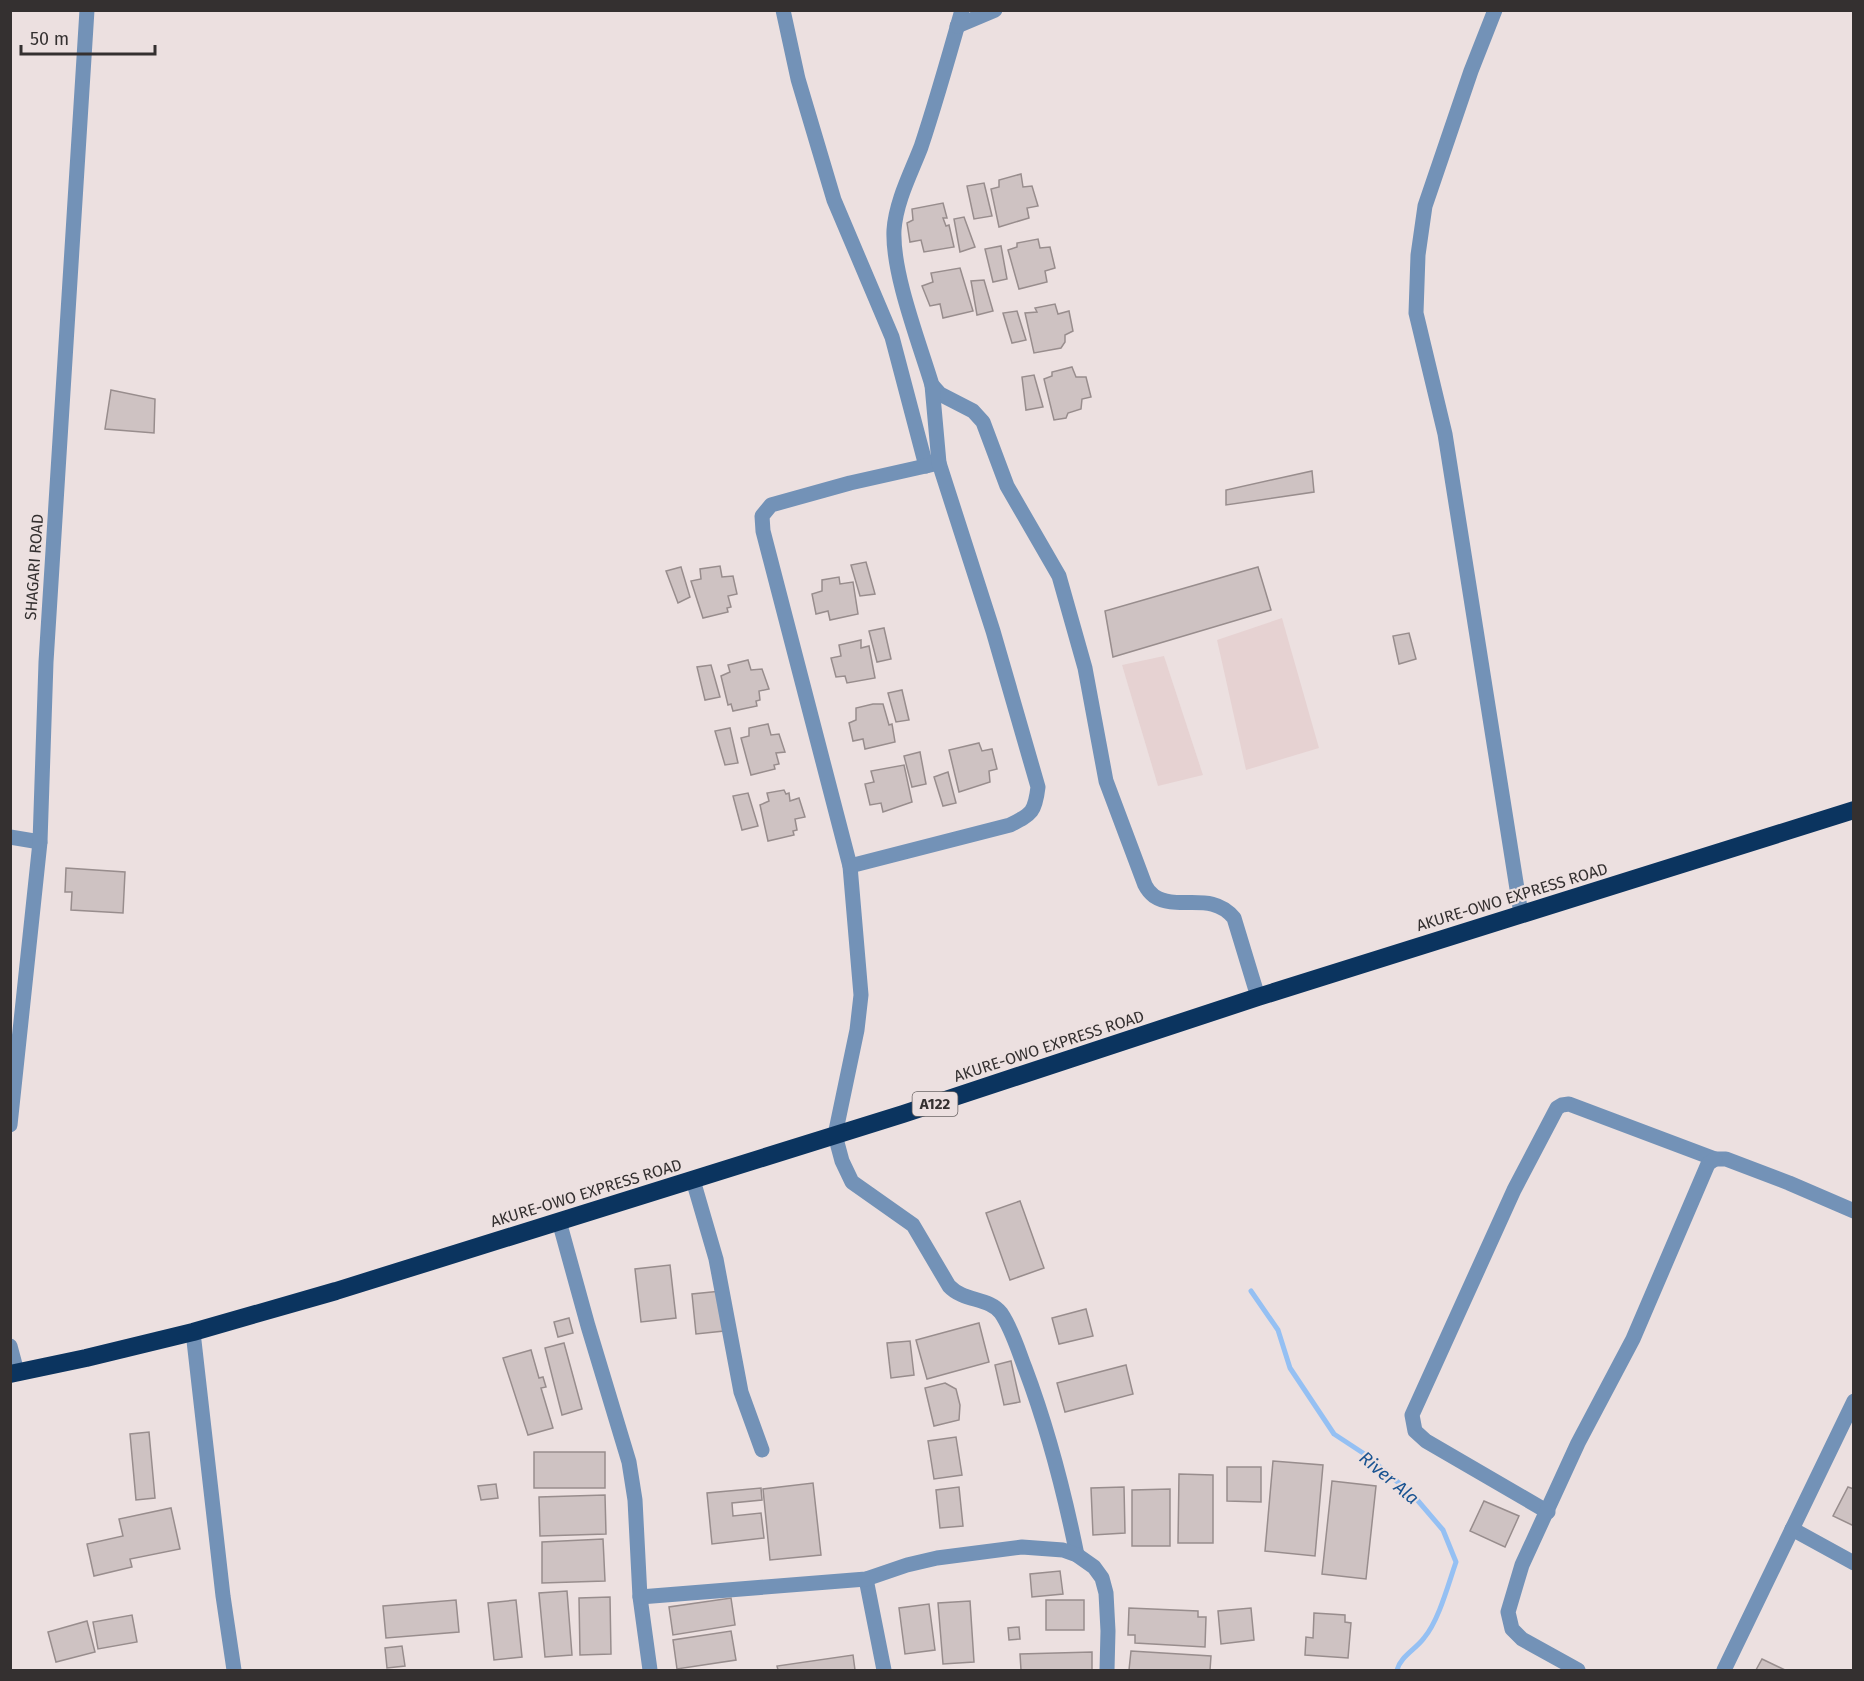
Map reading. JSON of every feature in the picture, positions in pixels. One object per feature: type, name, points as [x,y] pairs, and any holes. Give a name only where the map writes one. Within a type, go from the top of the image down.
[{"type":"highway","name":"AKURE-OWO EXPRESS ROAD","points":[[14,1373],[193,1332],[336,1290],[693,1180],[1258,997],[1854,810]]},
{"type":"street","name":"SHAGARI ROAD","points":[[10,1125],[15,1043],[40,842],[46,662],[87,10]]},
{"type":"street","points":[[783,10],[798,79],[834,200],[892,337],[932,465],[993,631],[1038,787],[1036,804],[1030,815],[1010,825],[850,866]]},
{"type":"street","points":[[932,465],[932,385],[905,296],[894,230],[897,210],[922,144],[962,10]]},
{"type":"street","points":[[957,26],[996,10]]},
{"type":"street","points":[[1495,10],[1471,71],[1425,206],[1418,255],[1416,314],[1445,434],[1521,914]]},
{"type":"street","points":[[932,385],[940,394],[973,411],[983,422],[1007,486],[1059,576],[1085,668],[1106,781],[1144,885],[1153,895],[1163,900],[1215,904],[1228,910],[1234,918],[1258,997]]},
{"type":"street","points":[[932,465],[850,483],[771,505],[762,516],[763,531],[850,866],[861,995],[857,1030],[835,1135],[842,1161],[852,1182],[913,1225],[949,1286],[957,1294],[992,1305],[1000,1312],[1010,1330],[1044,1419],[1077,1555]]},
{"type":"street","points":[[10,837],[40,842]]},
{"type":"street","points":[[1548,1512],[1426,1441],[1415,1431],[1412,1415],[1514,1190],[1557,1108],[1569,1104],[1715,1159],[1726,1159],[1854,1211]]},
{"type":"street","points":[[1578,1671],[1522,1639],[1512,1629],[1508,1612],[1522,1564],[1578,1443],[1633,1339],[1708,1164],[1715,1159]]},
{"type":"street","points":[[693,1180],[716,1259],[741,1392],[762,1450]]},
{"type":"street","points":[[559,1221],[629,1462],[635,1500],[640,1597],[650,1671]]},
{"type":"street","points":[[193,1332],[223,1596],[234,1671]]},
{"type":"street","points":[[10,1346],[14,1373]]},
{"type":"street","points":[[1724,1671],[1854,1401]]},
{"type":"street","points":[[1792,1529],[1854,1563]]},
{"type":"street","points":[[640,1597],[866,1579],[907,1564],[937,1558],[1022,1548],[1064,1550],[1077,1555],[1094,1567],[1102,1578],[1107,1593],[1107,1671]]},
{"type":"street","points":[[866,1579],[884,1671]]},
{"type":"shaded area","points":[[1282,618],[1319,748],[1246,770],[1217,640]]},
{"type":"shaded area","points":[[1164,656],[1203,775],[1158,786],[1122,665]]},
{"type":"building","points":[[1021,174],[1023,187],[1032,186],[1038,206],[1027,208],[1029,218],[999,227],[991,189],[999,187],[999,180]]},
{"type":"building","points":[[984,183],[992,216],[974,219],[967,186]]},
{"type":"building","points":[[943,203],[947,218],[943,218],[946,226],[949,225],[954,247],[924,252],[921,240],[910,242],[907,223],[913,220],[912,209]]},
{"type":"building","points":[[964,217],[975,247],[960,252],[954,219]]},
{"type":"building","points":[[1038,239],[1040,248],[1050,247],[1055,268],[1045,271],[1047,282],[1019,289],[1008,250],[1017,247],[1017,243]]},
{"type":"building","points":[[1001,246],[1007,279],[993,282],[985,249]]},
{"type":"building","points":[[960,268],[973,311],[943,318],[940,304],[930,306],[922,286],[933,282],[931,273]]},
{"type":"building","points":[[984,280],[993,311],[977,315],[971,281]]},
{"type":"building","points":[[1055,304],[1058,314],[1069,311],[1073,331],[1065,335],[1065,342],[1061,348],[1034,353],[1025,313],[1037,312],[1035,308]]},
{"type":"building","points":[[1017,311],[1026,340],[1012,343],[1003,313]]},
{"type":"building","points":[[1072,367],[1076,377],[1086,377],[1091,397],[1082,399],[1081,409],[1068,413],[1066,418],[1054,420],[1044,379],[1052,376],[1052,372]]},
{"type":"building","points":[[1034,375],[1043,407],[1026,410],[1022,377]]},
{"type":"building","points":[[111,390],[155,399],[154,433],[105,429]]},
{"type":"building","points":[[1312,471],[1314,492],[1226,505],[1226,490]]},
{"type":"building","points":[[866,562],[875,594],[860,596],[851,565]]},
{"type":"building","points":[[720,566],[722,577],[733,576],[737,594],[728,596],[731,607],[727,608],[728,612],[703,618],[691,581],[701,579],[700,569]]},
{"type":"building","points":[[681,567],[690,597],[678,603],[666,571]]},
{"type":"building","points":[[1258,567],[1271,610],[1113,657],[1105,611]]},
{"type":"building","points":[[839,577],[840,584],[853,582],[858,614],[830,620],[828,611],[816,614],[812,594],[822,591],[822,580]]},
{"type":"building","points":[[884,628],[891,659],[877,662],[869,631]]},
{"type":"building","points":[[1409,633],[1416,659],[1399,664],[1393,636]]},
{"type":"building","points":[[861,640],[861,648],[869,646],[875,678],[847,683],[845,676],[836,677],[831,658],[841,656],[839,645]]},
{"type":"building","points":[[748,660],[751,670],[762,669],[769,689],[759,691],[760,700],[756,701],[757,706],[733,711],[731,704],[728,705],[721,676],[730,672],[728,665]]},
{"type":"building","points":[[711,665],[720,697],[705,700],[697,667]]},
{"type":"building","points":[[902,690],[909,720],[896,722],[888,693]]},
{"type":"building","points":[[883,704],[889,725],[892,724],[895,742],[865,749],[863,739],[853,741],[849,723],[856,720],[856,708]]},
{"type":"building","points":[[768,724],[771,735],[779,734],[785,752],[776,753],[779,764],[774,765],[775,769],[751,775],[741,738],[749,736],[749,728]]},
{"type":"building","points":[[730,728],[738,763],[725,765],[715,731]]},
{"type":"building","points":[[979,743],[982,751],[992,749],[997,769],[989,771],[990,782],[959,792],[949,750]]},
{"type":"building","points":[[920,752],[926,784],[912,787],[904,756]]},
{"type":"building","points":[[904,765],[912,802],[883,812],[881,803],[870,805],[865,784],[874,782],[871,771]]},
{"type":"building","points":[[948,772],[956,803],[943,806],[934,777]]},
{"type":"building","points":[[784,790],[786,794],[789,793],[790,801],[799,798],[805,817],[795,819],[797,830],[793,831],[794,835],[768,841],[760,805],[769,801],[767,793]]},
{"type":"building","points":[[748,793],[758,826],[742,830],[733,796]]},
{"type":"building","points":[[66,868],[125,872],[123,913],[71,910],[72,892],[65,892]]},
{"type":"building","points":[[1020,1201],[1044,1268],[1010,1280],[986,1213]]},
{"type":"building","points":[[670,1265],[676,1318],[641,1322],[635,1269]]},
{"type":"building","points":[[721,1291],[724,1331],[696,1334],[692,1294]]},
{"type":"building","points":[[1086,1309],[1093,1336],[1059,1344],[1052,1318]]},
{"type":"building","points":[[569,1318],[573,1333],[558,1337],[554,1322]]},
{"type":"building","points":[[979,1323],[989,1362],[927,1379],[916,1340]]},
{"type":"building","points":[[910,1341],[914,1375],[891,1378],[887,1343]]},
{"type":"building","points":[[564,1343],[582,1409],[562,1415],[545,1348]]},
{"type":"building","points":[[531,1350],[539,1378],[543,1377],[546,1387],[541,1388],[553,1428],[528,1435],[503,1358]]},
{"type":"building","points":[[1011,1361],[1020,1402],[1004,1405],[995,1365]]},
{"type":"building","points":[[1126,1365],[1133,1394],[1065,1412],[1057,1383]]},
{"type":"building","points":[[945,1383],[956,1389],[960,1405],[959,1420],[934,1426],[925,1388]]},
{"type":"building","points":[[149,1432],[155,1498],[136,1500],[130,1434]]},
{"type":"building","points":[[956,1437],[962,1475],[934,1479],[928,1441]]},
{"type":"building","points":[[534,1452],[605,1452],[605,1488],[534,1488]]},
{"type":"building","points":[[1273,1461],[1323,1465],[1315,1556],[1265,1551]]},
{"type":"building","points":[[1227,1467],[1261,1467],[1261,1502],[1227,1501]]},
{"type":"building","points":[[1179,1474],[1213,1475],[1213,1543],[1178,1543]]},
{"type":"building","points":[[1332,1481],[1376,1486],[1366,1579],[1322,1574]]},
{"type":"building","points":[[813,1483],[821,1555],[770,1560],[763,1489]]},
{"type":"building","points":[[496,1484],[498,1498],[481,1500],[478,1486]]},
{"type":"building","points":[[959,1487],[963,1526],[940,1528],[936,1490]]},
{"type":"building","points":[[1124,1487],[1125,1533],[1093,1535],[1091,1488]]},
{"type":"building","points":[[1848,1487],[1854,1489],[1854,1526],[1833,1516]]},
{"type":"building","points":[[761,1488],[762,1500],[732,1503],[733,1516],[761,1513],[764,1538],[712,1544],[707,1493]]},
{"type":"building","points":[[1170,1489],[1170,1546],[1132,1546],[1132,1490]]},
{"type":"building","points":[[605,1495],[606,1534],[540,1536],[539,1497]]},
{"type":"building","points":[[1484,1501],[1519,1516],[1505,1547],[1470,1531]]},
{"type":"building","points":[[171,1508],[180,1549],[130,1559],[132,1567],[94,1576],[87,1544],[123,1536],[119,1519]]},
{"type":"building","points":[[603,1539],[605,1581],[542,1583],[542,1542]]},
{"type":"building","points":[[1060,1571],[1063,1594],[1032,1597],[1030,1574]]},
{"type":"building","points":[[567,1591],[572,1655],[545,1657],[539,1593]]},
{"type":"building","points":[[610,1597],[611,1654],[580,1655],[579,1598]]},
{"type":"building","points":[[731,1598],[735,1625],[673,1635],[669,1607]]},
{"type":"building","points":[[456,1600],[459,1632],[386,1638],[383,1606]]},
{"type":"building","points":[[516,1600],[522,1657],[494,1660],[488,1603]]},
{"type":"building","points":[[1046,1600],[1084,1600],[1084,1630],[1046,1630]]},
{"type":"building","points":[[970,1601],[974,1662],[943,1664],[938,1603]]},
{"type":"building","points":[[929,1604],[935,1650],[905,1654],[899,1608]]},
{"type":"building","points":[[1129,1608],[1198,1611],[1198,1617],[1206,1617],[1205,1647],[1135,1643],[1135,1635],[1128,1635]]},
{"type":"building","points":[[1251,1608],[1254,1640],[1221,1644],[1218,1611]]},
{"type":"building","points":[[1314,1613],[1345,1615],[1345,1622],[1351,1623],[1348,1658],[1305,1655],[1306,1637],[1313,1638]]},
{"type":"building","points":[[132,1615],[137,1642],[98,1649],[93,1622]]},
{"type":"building","points":[[87,1621],[95,1652],[56,1662],[48,1632]]},
{"type":"building","points":[[1019,1627],[1020,1639],[1009,1640],[1008,1628]]},
{"type":"building","points":[[731,1631],[736,1660],[677,1669],[673,1640]]},
{"type":"building","points":[[402,1646],[405,1666],[387,1668],[385,1648]]},
{"type":"building","points":[[1131,1651],[1211,1656],[1210,1670],[1129,1670]]},
{"type":"building","points":[[1092,1652],[1092,1670],[1021,1670],[1020,1654]]},
{"type":"building","points":[[853,1655],[855,1670],[778,1670],[777,1666]]},
{"type":"building","points":[[1762,1659],[1785,1670],[1756,1670]]},
{"type":"waterway","name":"River Ala","points":[[1251,1291],[1278,1330],[1290,1368],[1334,1434],[1366,1455],[1413,1495],[1443,1530],[1456,1562],[1434,1622],[1421,1642],[1401,1661],[1397,1670]]}]
